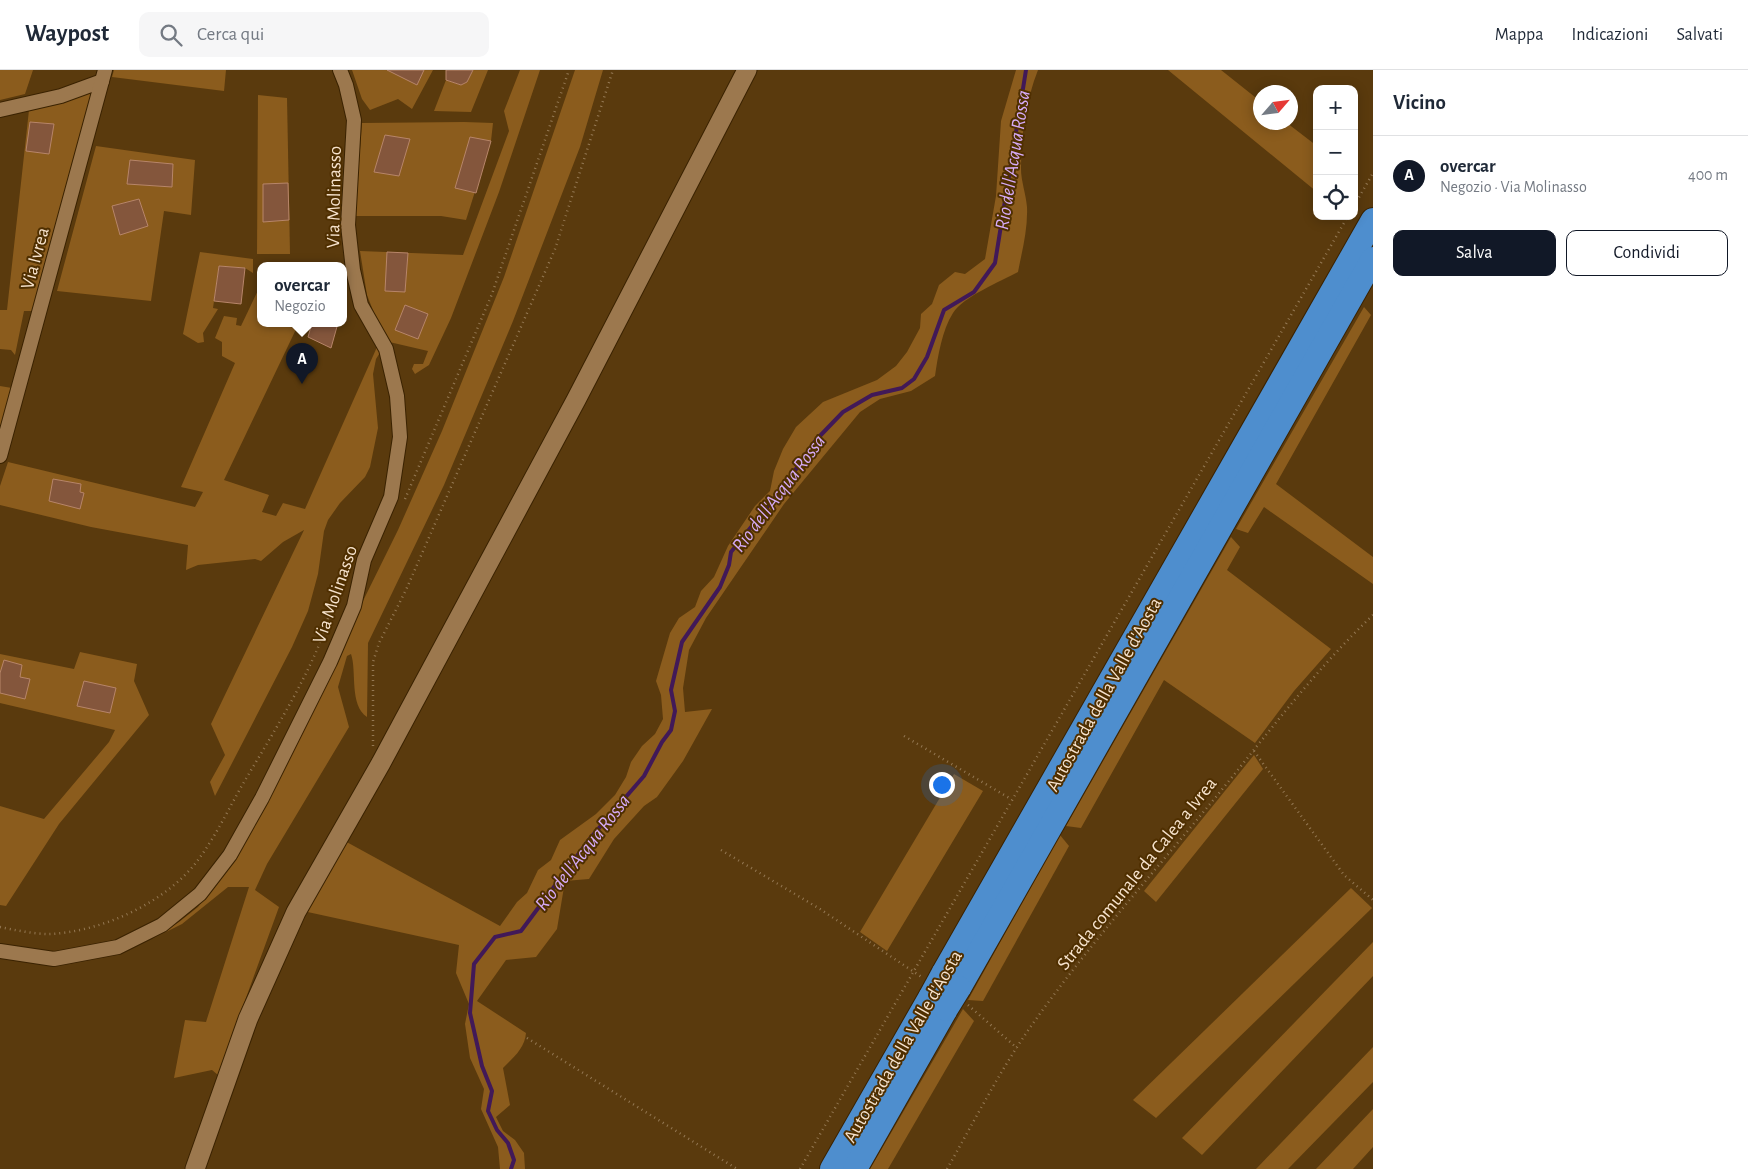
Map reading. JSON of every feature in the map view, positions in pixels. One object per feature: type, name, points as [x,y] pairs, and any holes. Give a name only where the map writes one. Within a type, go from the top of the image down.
[{"type":"highway","name":"Autostrada della Valle d'Aosta","points":[[832,1169],[939,1002],[958,990],[1045,816],[1344,288],[1373,220]]},
{"type":"highway","name":"Autostrada della Valle d'Aosta","points":[[1344,288],[1373,259]]},
{"type":"highway","name":"Autostrada della Valle d'Aosta","points":[[855,1169],[939,1002]]},
{"type":"main road","points":[[195,1169],[248,1019],[296,912],[381,763],[576,400],[747,70]]},
{"type":"street","name":"Via Molinasso","points":[[0,951],[54,959],[118,947],[162,925],[200,894],[230,855],[311,701],[354,606],[364,560],[391,497],[400,437],[397,396],[386,350],[362,305],[353,270],[348,225],[354,120],[346,85],[340,70]]},
{"type":"street","points":[[0,110],[61,96],[103,75]]},
{"type":"street","name":"Via Ivrea","points":[[0,456],[103,75]]},
{"type":"path","points":[[401,508],[492,294],[569,70]]},
{"type":"path","points":[[381,763],[373,756],[373,662],[379,643],[406,590],[555,248],[613,70]]},
{"type":"path","points":[[1358,199],[1373,173]]},
{"type":"path","points":[[800,1169],[1011,799],[1346,220]]},
{"type":"path","points":[[0,927],[49,934],[106,924],[130,913],[174,886],[197,862],[216,834],[316,653],[344,580],[364,560]]},
{"type":"path","name":"Strada comunale da Calea a Ivrea","points":[[947,1169],[1017,1048],[1076,967],[1254,750],[1299,692],[1344,642],[1373,615]]},
{"type":"path","points":[[904,736],[1011,799]]},
{"type":"path","points":[[1254,750],[1344,875],[1373,900]]},
{"type":"path","points":[[721,850],[820,909],[913,972]]},
{"type":"path","points":[[958,990],[1017,1048]]},
{"type":"path","points":[[527,1038],[737,1169]]},
{"type":"shaded area","points":[[0,70],[33,70],[25,94],[0,100]]},
{"type":"shaded area","points":[[114,70],[226,70],[224,91],[112,77]]},
{"type":"shaded area","points":[[352,70],[433,70],[412,109],[398,99],[370,110],[362,99]]},
{"type":"shaded area","points":[[473,70],[488,70],[471,112],[434,111],[446,80],[461,85],[467,82]]},
{"type":"shaded area","points":[[520,70],[540,70],[499,192],[451,318],[429,365],[415,374],[412,369],[414,364],[423,364],[428,351],[385,341],[367,295],[360,251],[463,255],[509,131],[504,111]]},
{"type":"shaded area","points":[[575,70],[603,70],[580,147],[513,321],[444,485],[368,643],[367,717],[361,712],[358,704],[351,654],[347,656],[338,687],[349,727],[267,864],[255,890],[279,907],[218,1075],[212,1070],[174,1078],[185,1020],[206,1022],[249,887],[228,887],[182,924],[152,939],[198,907],[237,858],[338,662],[361,605],[398,530],[442,431],[504,277]]},
{"type":"shaded area","points":[[1016,70],[1038,70],[1030,93],[1023,131],[1021,169],[1027,223],[1018,272],[983,290],[958,307],[949,320],[943,335],[935,376],[911,391],[880,399],[860,412],[784,504],[706,618],[689,650],[683,688],[685,712],[712,709],[683,761],[657,797],[644,806],[614,839],[589,879],[565,881],[557,929],[536,957],[506,960],[477,1001],[526,1033],[521,1048],[503,1068],[510,1105],[496,1117],[503,1131],[515,1140],[524,1153],[525,1169],[500,1169],[498,1147],[481,1109],[484,1089],[470,1058],[465,1024],[469,1004],[456,973],[459,945],[303,911],[343,840],[500,926],[517,902],[527,893],[538,870],[551,860],[560,840],[596,814],[615,795],[626,777],[631,762],[642,746],[655,734],[663,719],[661,695],[656,681],[670,633],[679,618],[695,607],[701,591],[714,577],[728,546],[755,506],[770,491],[774,471],[783,449],[796,427],[823,402],[877,380],[896,366],[907,352],[920,328],[921,314],[932,304],[939,285],[955,272],[965,274],[985,259],[996,196],[1001,121]]},
{"type":"shaded area","points":[[1168,70],[1221,70],[1253,95],[1253,130],[1296,130],[1313,143],[1313,189]]},
{"type":"shaded area","points":[[95,89],[35,311],[24,311],[15,355],[11,350],[0,349],[0,310],[7,310],[29,110]]},
{"type":"shaded area","points":[[258,95],[287,98],[290,254],[257,254]]},
{"type":"shaded area","points":[[362,123],[493,123],[491,141],[466,220],[441,216],[355,216]]},
{"type":"shaded area","points":[[96,146],[195,160],[191,215],[164,211],[151,301],[57,291]]},
{"type":"shaded area","points":[[200,252],[253,259],[253,273],[245,268],[219,266],[213,308],[218,309],[203,333],[204,342],[198,343],[183,334]]},
{"type":"shaded area","points":[[257,292],[257,327],[297,327],[224,480],[269,495],[262,512],[276,516],[283,503],[305,509],[377,347],[381,351],[376,359],[373,374],[378,428],[370,467],[365,477],[340,503],[328,520],[324,531],[318,574],[308,611],[292,647],[215,796],[210,782],[225,755],[211,724],[304,530],[283,542],[261,561],[255,559],[198,565],[186,570],[188,545],[91,527],[0,505],[0,486],[8,462],[195,507],[203,492],[181,487],[235,363],[222,356],[222,342],[215,338],[224,316],[237,318],[236,325],[241,326]]},
{"type":"shaded area","points":[[1364,307],[1371,315],[1276,484],[1373,557],[1373,584],[1264,507],[1248,533],[1236,529]]},
{"type":"shaded area","points":[[0,386],[12,388],[0,430]]},
{"type":"shaded area","points":[[1231,537],[1240,547],[1227,570],[1331,649],[1294,691],[1255,743],[1164,680],[1081,828],[1066,826]]},
{"type":"shaded area","points":[[80,652],[137,664],[134,681],[149,715],[59,824],[6,906],[0,905],[0,806],[44,819],[109,742],[115,730],[0,703],[0,654],[74,669]]},
{"type":"shaded area","points":[[1254,755],[1263,769],[1156,902],[1144,891]]},
{"type":"shaded area","points":[[954,774],[983,791],[887,951],[860,932]]},
{"type":"shaded area","points":[[1060,835],[1069,846],[983,1001],[968,1000]]},
{"type":"shaded area","points":[[1351,888],[1372,908],[1156,1118],[1133,1100]]},
{"type":"shaded area","points":[[1373,942],[1373,976],[1202,1155],[1182,1138]]},
{"type":"shaded area","points":[[963,1009],[974,1021],[888,1169],[870,1169]]},
{"type":"shaded area","points":[[1373,1047],[1373,1082],[1288,1169],[1256,1169]]},
{"type":"shaded area","points":[[1373,1109],[1373,1147],[1353,1169],[1316,1169]]},
{"type":"building","points":[[387,70],[424,70],[417,85]]},
{"type":"building","points":[[446,70],[473,70],[467,82],[461,85],[446,80]]},
{"type":"building","points":[[30,122],[54,124],[49,154],[26,151]]},
{"type":"building","points":[[385,135],[410,139],[399,176],[374,172]]},
{"type":"building","points":[[470,137],[491,141],[476,193],[455,188]]},
{"type":"building","points":[[130,160],[173,164],[172,187],[127,184]]},
{"type":"building","points":[[288,183],[289,220],[263,222],[263,184]]},
{"type":"building","points":[[139,199],[148,226],[120,235],[112,206]]},
{"type":"building","points":[[387,252],[408,253],[405,292],[385,291]]},
{"type":"building","points":[[219,266],[245,268],[241,304],[214,301]]},
{"type":"building","points":[[405,305],[428,314],[418,339],[395,330]]},
{"type":"building","points":[[311,327],[337,327],[331,348],[308,337]]},
{"type":"building","points":[[53,479],[81,484],[80,492],[84,493],[80,509],[49,501]]},
{"type":"building","points":[[4,660],[22,665],[20,677],[30,679],[25,699],[0,693],[0,673]]},
{"type":"building","points":[[84,681],[116,688],[110,713],[77,706]]},
{"type":"waterway","name":"Rio dell'Acqua Rossa","points":[[511,1169],[514,1160],[508,1143],[497,1130],[488,1111],[492,1091],[482,1066],[470,1013],[474,964],[495,937],[521,931],[592,836],[644,776],[662,742],[671,730],[675,711],[671,690],[682,642],[720,587],[729,565],[731,552],[785,485],[816,440],[843,412],[872,395],[902,388],[914,379],[927,357],[944,310],[974,292],[995,263],[1026,70]]},
{"type":"place","name":"overcar","points":[[302,384]]}]
